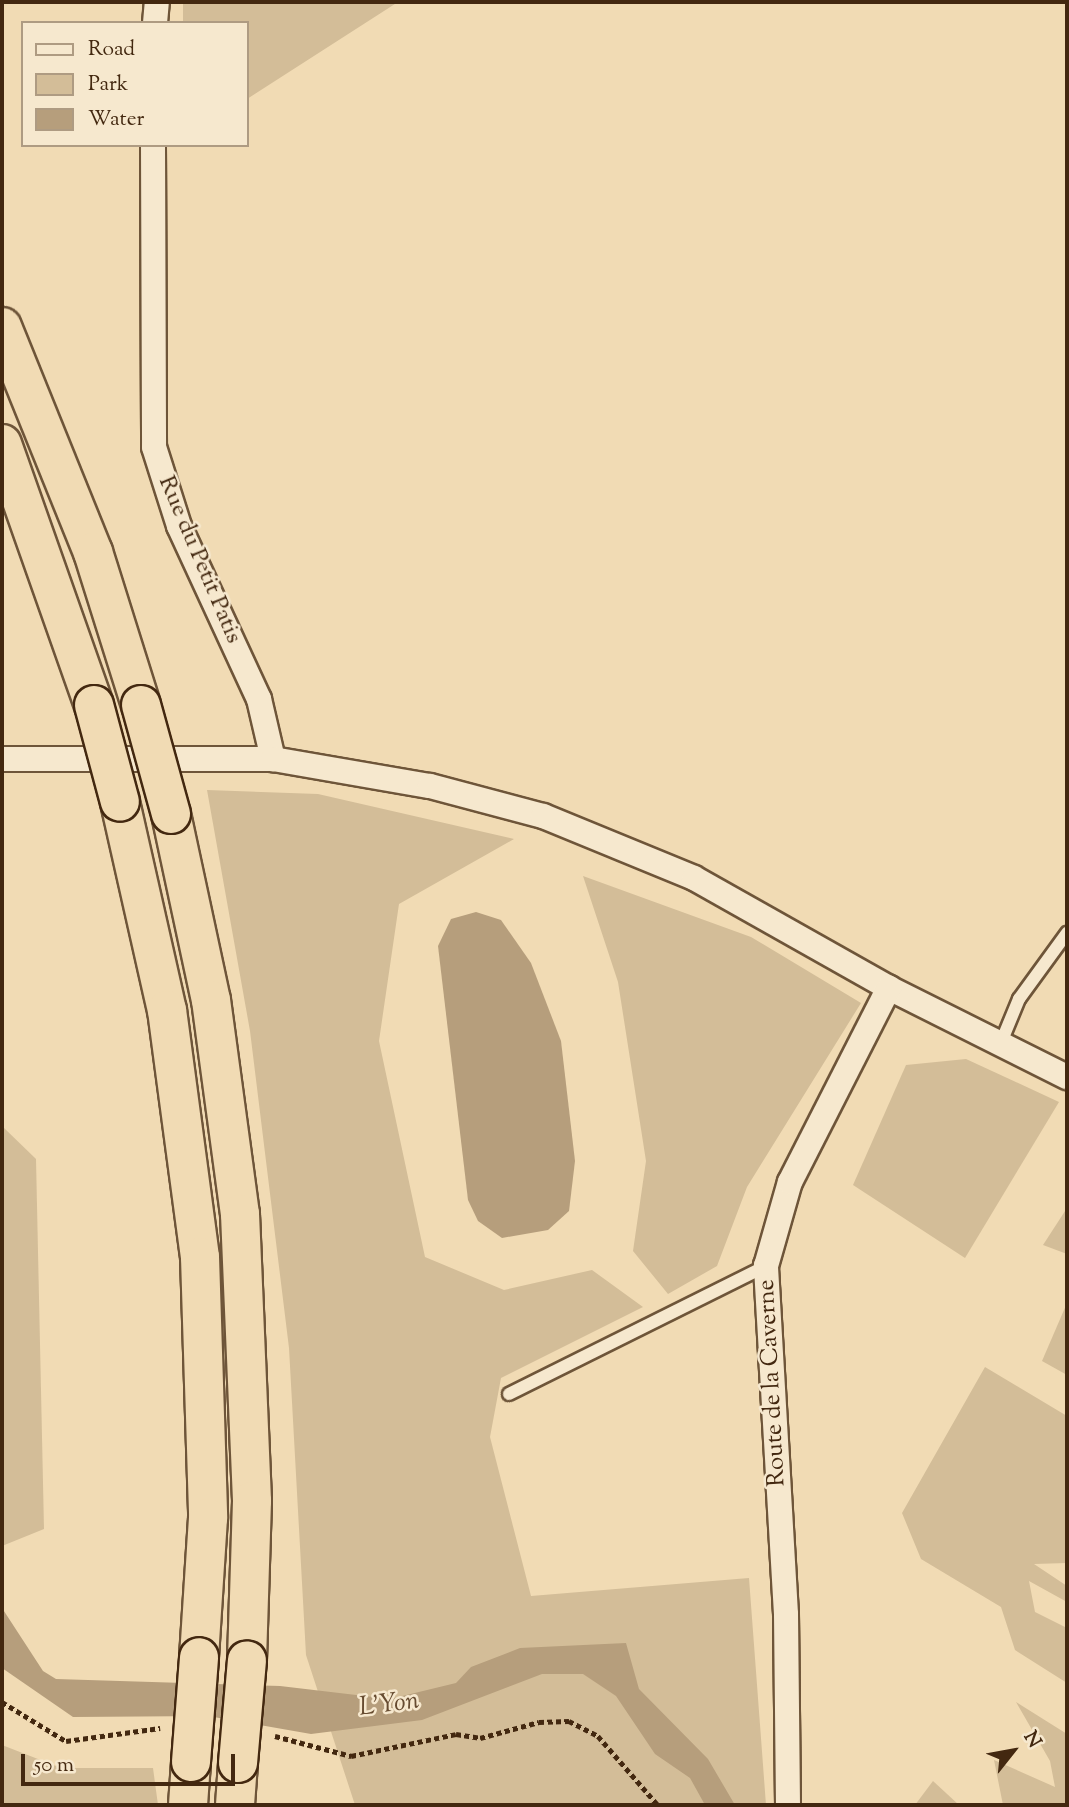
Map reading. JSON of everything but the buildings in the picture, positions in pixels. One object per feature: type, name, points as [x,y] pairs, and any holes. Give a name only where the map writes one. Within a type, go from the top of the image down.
[{"type":"highway","points":[[2,327],[93,552],[141,705],[171,814],[211,1000],[240,1214],[252,1501],[247,1660],[234,1805]]},
{"type":"highway","points":[[2,443],[94,705],[120,802],[167,1010],[200,1257],[208,1518],[188,1805]]},
{"type":"street","points":[[155,21],[157,2]]},
{"type":"street","name":"Rue du Petit Patis","points":[[153,147],[154,447],[179,526],[258,699],[273,759]]},
{"type":"street","points":[[2,758],[273,759],[430,786],[543,816],[694,878],[889,988],[1067,1077]]},
{"type":"street","name":"Route de la Caverne","points":[[788,1805],[786,1614],[766,1266],[790,1182],[889,988]]},
{"type":"lane","points":[[1000,1045],[1019,999],[1067,933]]},
{"type":"lane","points":[[509,1394],[766,1266]]},
{"type":"path","points":[[2,1702],[66,1741],[172,1727]]},
{"type":"path","points":[[275,1736],[351,1756],[456,1734],[480,1738],[539,1722],[569,1721],[598,1737],[658,1805]]},
{"type":"green space","points":[[183,2],[398,2],[248,98],[248,21],[183,21]]},
{"type":"green space","points":[[207,790],[318,794],[514,839],[399,904],[379,1041],[425,1257],[504,1290],[592,1270],[643,1307],[501,1378],[490,1437],[531,1596],[749,1578],[766,1805],[355,1805],[306,1655],[289,1348],[250,1031]]},
{"type":"green space","points":[[583,876],[751,937],[861,1003],[747,1187],[717,1266],[668,1294],[633,1251],[646,1161],[618,982]]},
{"type":"green space","points":[[966,1059],[1059,1102],[965,1258],[853,1185],[906,1065]]},
{"type":"green space","points":[[2,1126],[36,1159],[44,1529],[2,1546]]},
{"type":"green space","points":[[1067,1208],[1067,1254],[1043,1245]]},
{"type":"green space","points":[[1067,1303],[1067,1375],[1042,1361]]},
{"type":"green space","points":[[985,1367],[1067,1416],[1067,1563],[1034,1564],[1067,1586],[1067,1602],[1029,1581],[1035,1612],[1067,1628],[1067,1683],[1015,1650],[1001,1607],[921,1559],[902,1513]]},
{"type":"green space","points":[[1016,1702],[1067,1734],[1067,1805],[1003,1805],[994,1760],[1055,1787],[1050,1761]]},
{"type":"green space","points":[[2,1745],[61,1768],[153,1768],[158,1805],[2,1805]]},
{"type":"green space","points":[[933,1781],[959,1805],[915,1805]]},
{"type":"water","points":[[476,912],[501,920],[531,963],[561,1041],[575,1161],[569,1211],[548,1230],[502,1238],[478,1221],[468,1200],[438,946],[451,919]]},
{"type":"water","name":"L'Yon","points":[[2,1608],[43,1671],[56,1679],[280,1686],[390,1699],[456,1683],[471,1667],[520,1648],[626,1643],[639,1689],[708,1759],[735,1805],[705,1805],[690,1778],[655,1754],[616,1696],[583,1674],[542,1674],[422,1720],[311,1734],[208,1716],[73,1717],[2,1668]]}]
